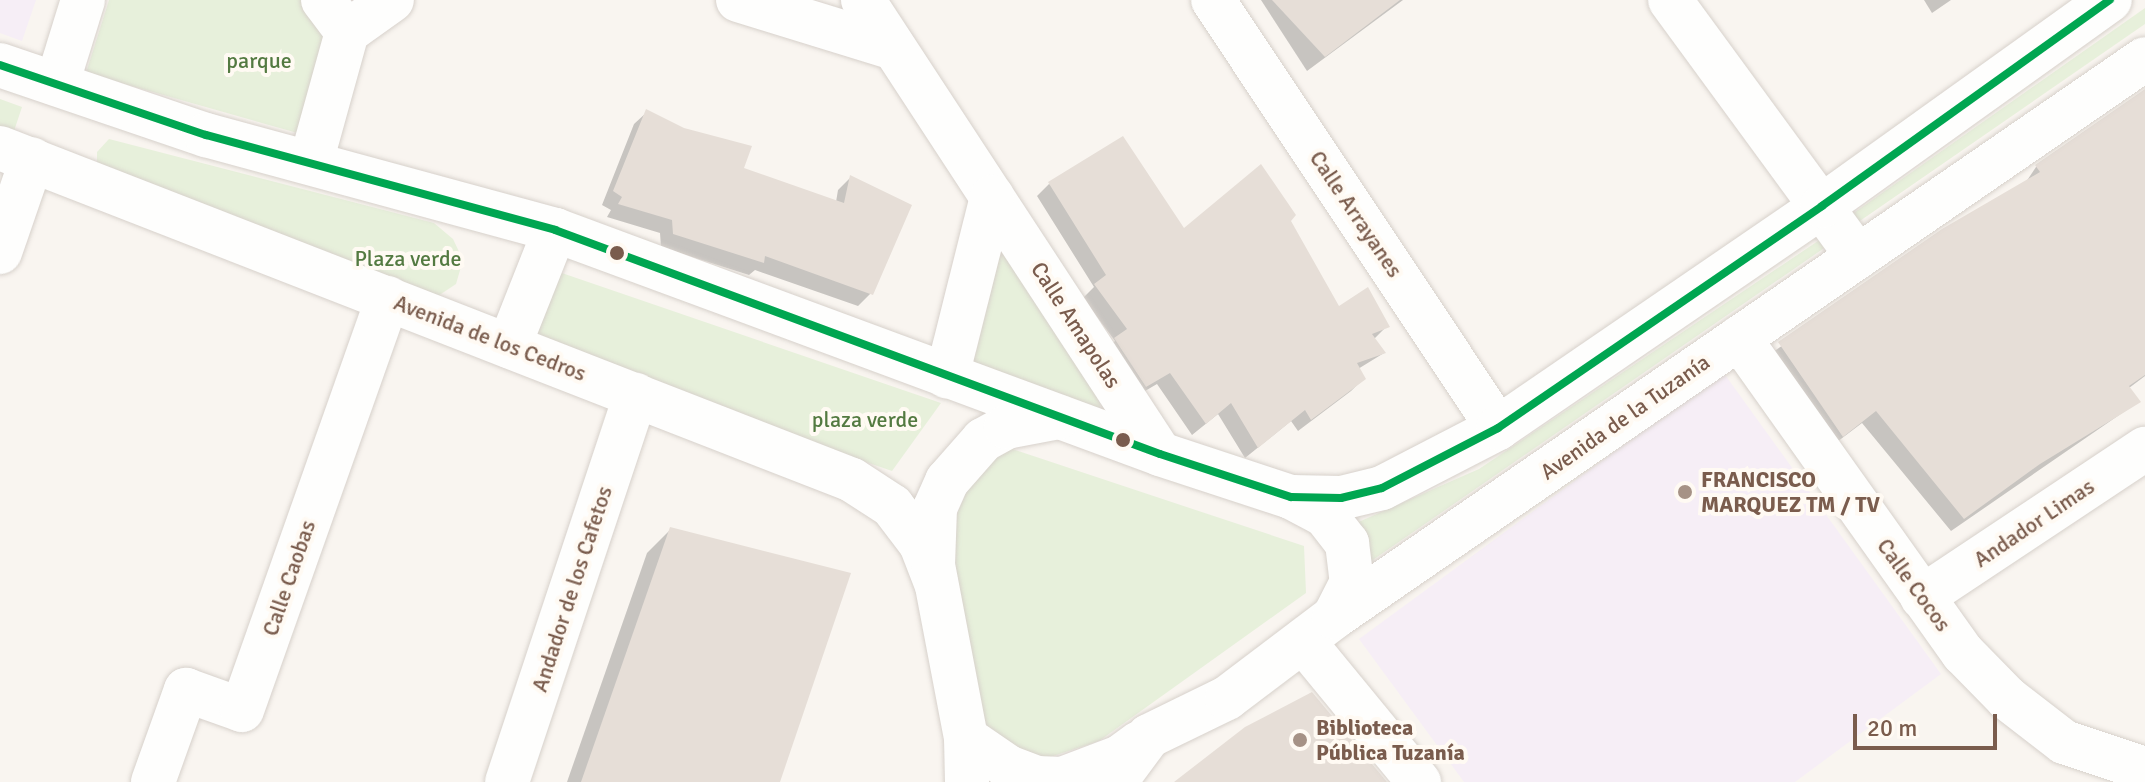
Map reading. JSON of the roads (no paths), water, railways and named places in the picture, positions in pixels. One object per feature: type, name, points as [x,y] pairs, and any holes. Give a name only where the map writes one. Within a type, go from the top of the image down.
[{"type":"street","points":[[57,84],[83,0]]},
{"type":"street","points":[[311,162],[335,16],[392,0]]},
{"type":"street","points":[[738,0],[894,48]]},
{"type":"street","name":"Calle Amapolas","points":[[863,0],[1160,454]]},
{"type":"street","name":"Calle Arrayanes","points":[[1213,0],[1498,428]]},
{"type":"street","points":[[1670,0],[1858,257]]},
{"type":"street","points":[[1291,497],[1341,498],[1382,488],[1498,428],[1822,206],[2110,0]]},
{"type":"street","name":"Avenida de la Tuzanía","points":[[1115,782],[1149,736],[1227,698],[1318,629],[2145,59]]},
{"type":"street","points":[[0,65],[206,135],[555,230],[1160,454],[1291,497],[1325,515],[1347,543],[1352,582],[1318,629],[1419,782]]},
{"type":"street","points":[[0,252],[16,153]]},
{"type":"street","name":"Avenida de los Cedros","points":[[16,153],[862,486],[892,506],[921,544],[936,583]]},
{"type":"street","points":[[947,376],[992,197]]},
{"type":"street","points":[[509,346],[555,230]]},
{"type":"street","name":"Calle Caobas","points":[[153,782],[186,690],[242,710],[388,298]]},
{"type":"street","name":"Calle Cocos","points":[[1739,338],[1922,597],[1996,686],[2064,742],[2145,769]]},
{"type":"street","name":"Andador de los Cafetos","points":[[507,782],[636,395]]},
{"type":"street","points":[[967,782],[966,738],[936,583],[931,536],[935,508],[963,458],[1006,427],[1059,417]]},
{"type":"street","name":"Andador Limas","points":[[1922,597],[2145,449]]},
{"type":"street","points":[[966,738],[1008,767],[1037,778],[1062,779],[1120,757],[1149,736]]},
{"type":"place","name":"FRANCISCO MARQUEZ TM / TV","points":[[1685,492]]},
{"type":"place","name":"Biblioteca Pública Tuzanía","points":[[1300,740]]},
{"type":"park label","name":"parque","points":[[259,61]]},
{"type":"park label","name":"Plaza verde","points":[[408,259]]},
{"type":"park label","name":"plaza verde","points":[[865,420]]}]
